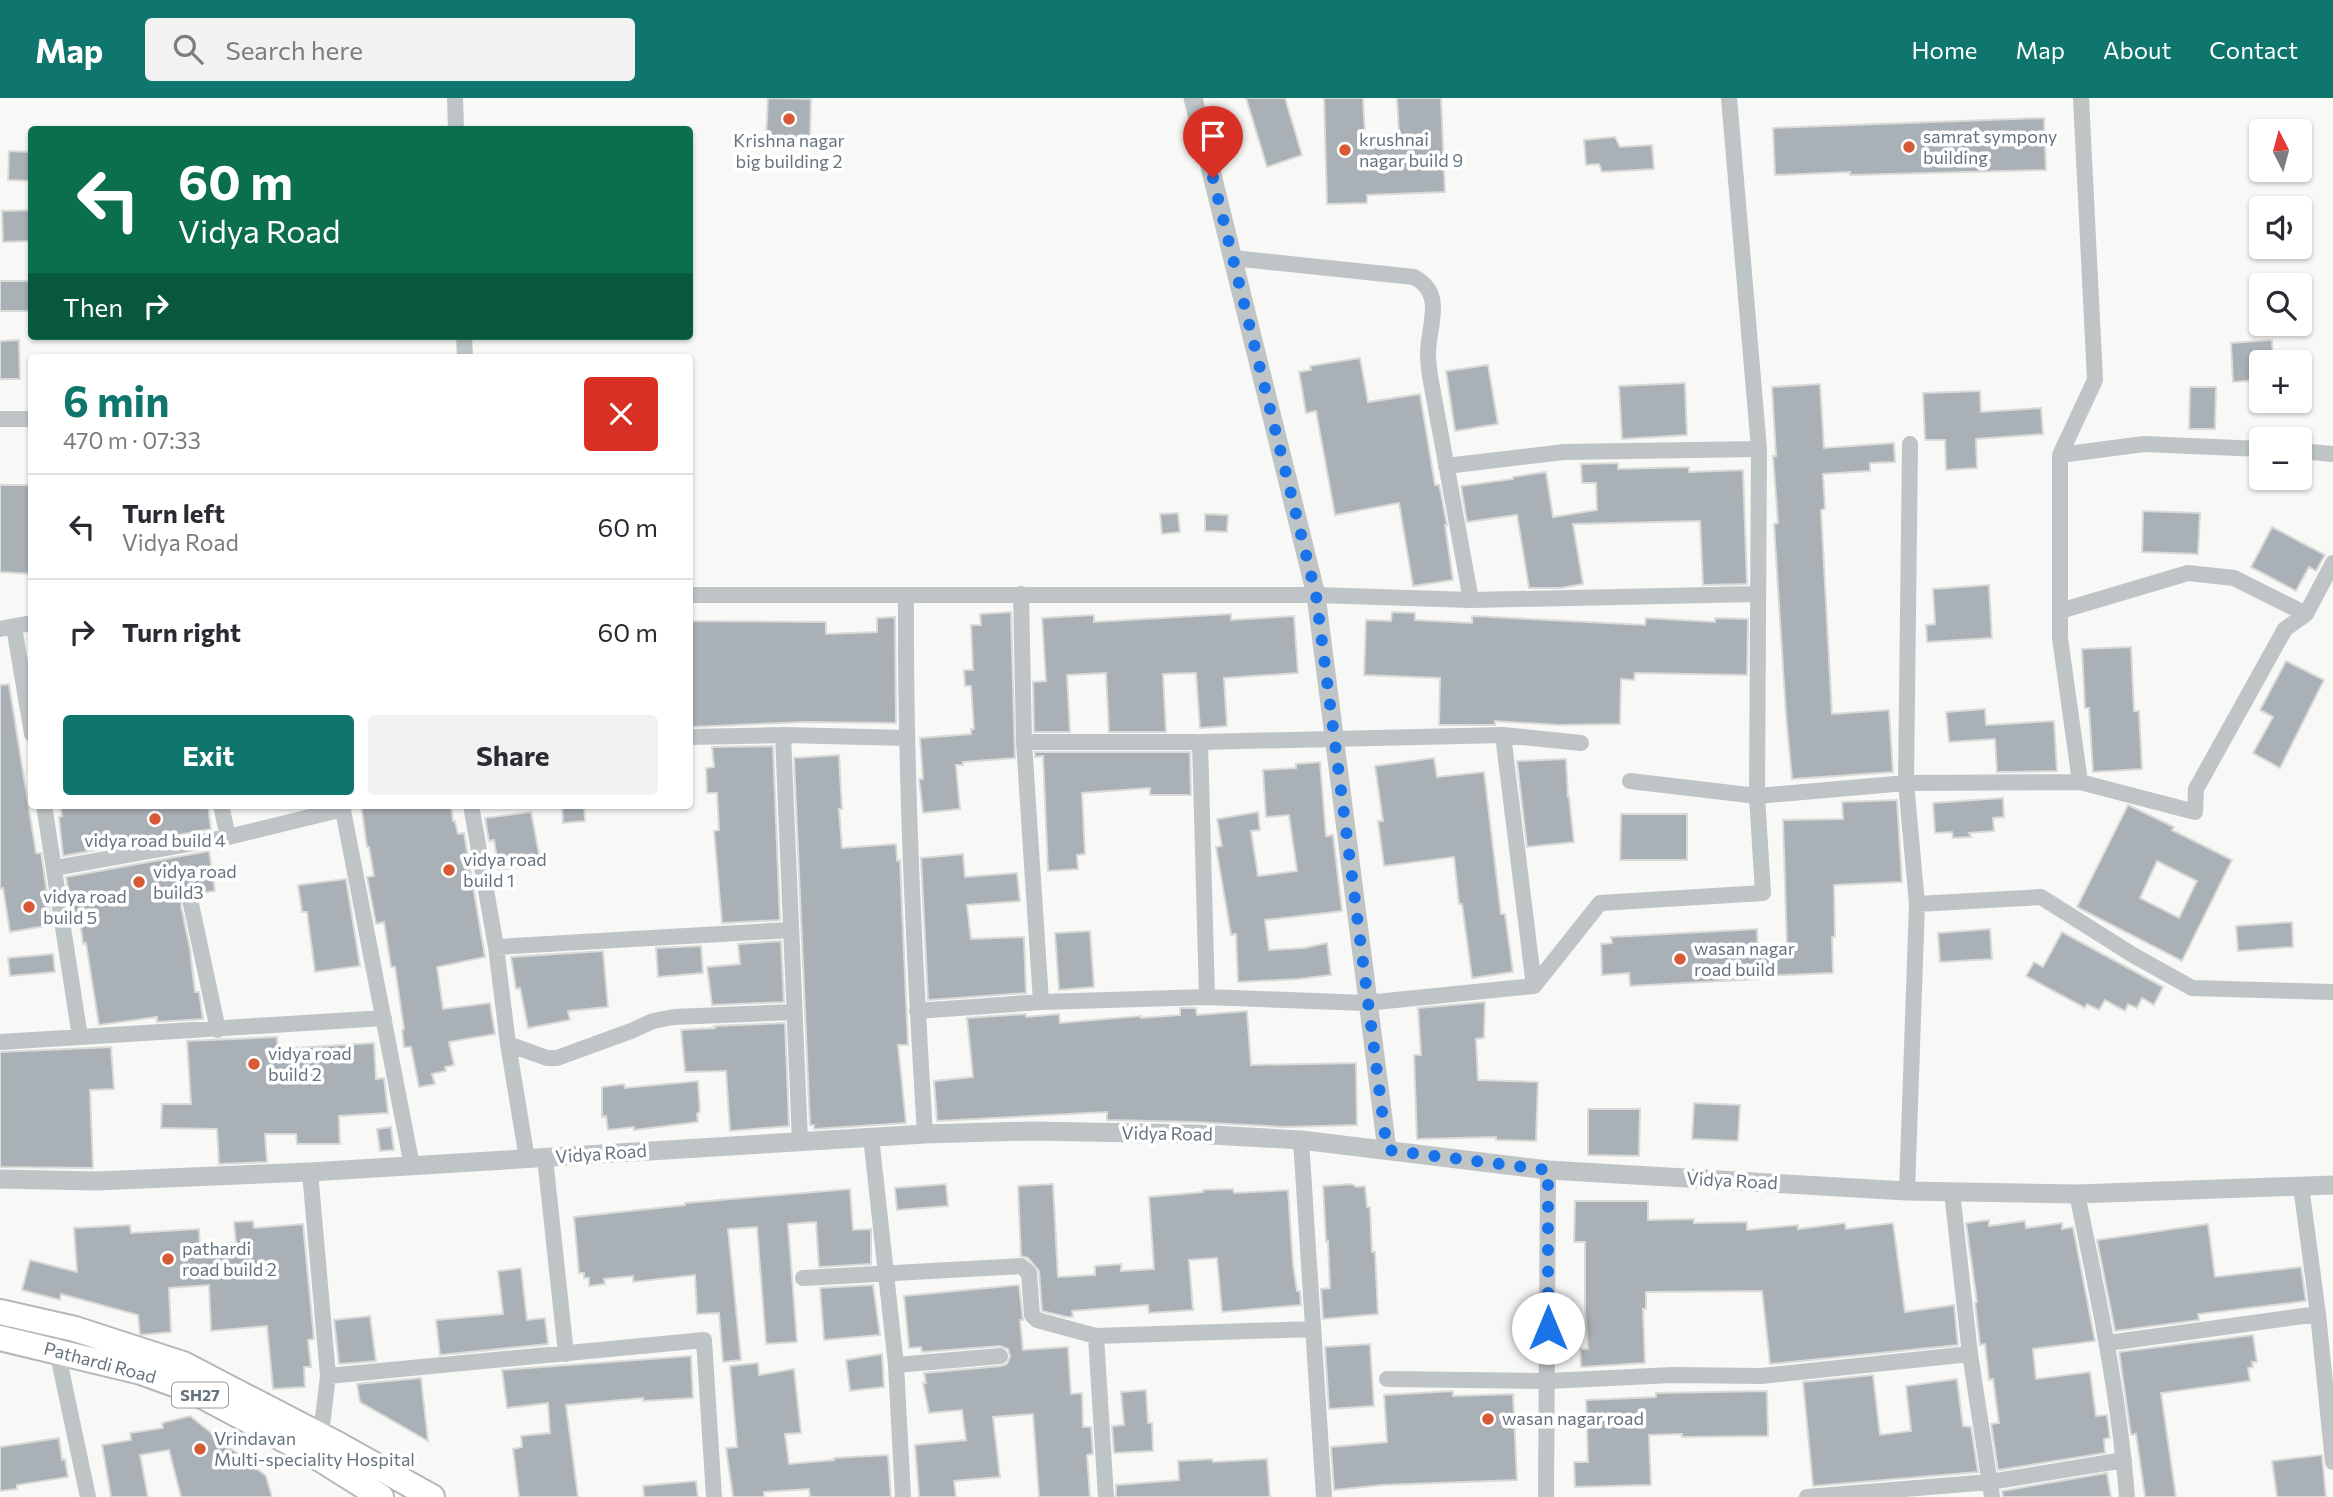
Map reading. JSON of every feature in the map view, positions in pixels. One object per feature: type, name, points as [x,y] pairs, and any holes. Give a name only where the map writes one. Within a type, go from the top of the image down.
[{"type":"main road","points":[[0,1312],[75,1329],[183,1364],[319,1446],[423,1495]]},
{"type":"main road","name":"Pathardi Road","points":[[0,1338],[141,1372],[191,1390],[319,1446],[381,1497]]},
{"type":"street","points":[[455,98],[456,126]]},
{"type":"street","points":[[1193,98],[1316,595],[1366,1003],[1387,1150]]},
{"type":"street","points":[[917,1011],[1041,1002],[1207,997],[1366,1003],[1534,986],[1600,904],[1763,893],[1757,796],[1759,449],[1728,98]]},
{"type":"street","points":[[2080,782],[2060,638],[2060,455],[2095,380],[2081,98]]},
{"type":"street","points":[[1233,258],[1414,277],[1426,284],[1432,295],[1433,308],[1428,354],[1430,376],[1471,600]]},
{"type":"street","points":[[0,419],[28,419]]},
{"type":"street","points":[[1907,1191],[1917,904],[1906,783],[1910,444]]},
{"type":"street","points":[[2060,455],[2144,444],[2249,448]]},
{"type":"street","points":[[1446,466],[1564,452],[1759,449]]},
{"type":"street","points":[[2312,452],[2333,454]]},
{"type":"street","points":[[1630,780],[1757,796],[1906,783],[2080,782],[2195,812],[2196,789],[2272,652],[2285,629],[2306,614],[2333,564]]},
{"type":"street","points":[[2060,611],[2188,573],[2234,578],[2306,614]]},
{"type":"street","points":[[1021,594],[1024,742],[1041,1002]]},
{"type":"street","points":[[693,595],[1316,595],[1471,600],[1757,594]]},
{"type":"street","points":[[906,595],[907,738],[917,1011],[925,1134]]},
{"type":"street","points":[[28,623],[7,628],[28,717]]},
{"type":"street","points":[[693,737],[783,735],[907,738]]},
{"type":"street","points":[[783,735],[800,1142]]},
{"type":"street","points":[[1024,742],[1503,736],[1580,743]]},
{"type":"street","points":[[1503,736],[1534,986]]},
{"type":"street","points":[[1200,741],[1207,997]]},
{"type":"street","points":[[45,809],[80,1037]]},
{"type":"street","points":[[222,809],[228,837]]},
{"type":"street","points":[[55,867],[228,837],[334,809]]},
{"type":"street","points":[[342,809],[412,1166]]},
{"type":"street","points":[[472,809],[496,947],[508,1044],[536,1158],[566,1354]]},
{"type":"street","points":[[1917,904],[2041,897],[2133,955],[2192,988],[2333,992]]},
{"type":"street","points":[[191,904],[218,1030]]},
{"type":"street","points":[[496,947],[790,930]]},
{"type":"street","points":[[508,1044],[547,1058],[557,1058],[653,1021],[674,1017],[794,1012]]},
{"type":"street","points":[[0,1042],[384,1018]]},
{"type":"street","name":"Vidya Road","points":[[0,1179],[107,1181],[310,1172],[925,1134],[1031,1132],[1194,1134],[1301,1140],[1548,1170],[1907,1191],[2077,1194],[2333,1185]]},
{"type":"street","points":[[871,1137],[896,1365],[903,1497]]},
{"type":"street","points":[[1301,1140],[1324,1497]]},
{"type":"street","points":[[1546,1497],[1548,1170]]},
{"type":"street","points":[[310,1172],[328,1376],[319,1446]]},
{"type":"street","points":[[2301,1186],[2318,1314],[2333,1462]]},
{"type":"street","points":[[1952,1192],[1970,1354],[1991,1489]]},
{"type":"street","points":[[2077,1194],[2108,1343],[2127,1497]]},
{"type":"street","points":[[803,1279],[1021,1266],[1029,1273],[1032,1315],[1037,1320],[1096,1336],[1313,1329]]},
{"type":"street","points":[[2108,1343],[2318,1314]]},
{"type":"street","points":[[56,1324],[56,1350],[85,1497]]},
{"type":"street","points":[[1096,1336],[1107,1497]]},
{"type":"street","points":[[328,1376],[704,1340],[713,1497]]},
{"type":"street","points":[[1387,1379],[1548,1381],[1673,1375],[1761,1376],[1970,1354]]},
{"type":"street","points":[[896,1365],[1000,1356]]},
{"type":"street","points":[[1807,1497],[1991,1489],[2124,1460]]},
{"type":"building","name":"Krishna nagar big building 2","points":[[768,98],[811,99],[810,139],[766,138]]},
{"type":"building","points":[[1246,98],[1285,98],[1302,155],[1267,167]]},
{"type":"building","points":[[1324,98],[1363,98],[1365,136],[1399,134],[1397,98],[1441,98],[1445,192],[1367,195],[1367,203],[1327,204]]},
{"type":"building","name":"samrat sympony building","points":[[2044,118],[2046,170],[1775,175],[1773,128]]},
{"type":"building","points":[[1615,137],[1620,147],[1652,145],[1654,169],[1602,172],[1599,164],[1586,165],[1584,140]]},
{"type":"building","points":[[9,151],[28,152],[28,181],[8,180]]},
{"type":"building","points":[[28,210],[28,241],[3,242],[2,211]]},
{"type":"building","points":[[0,281],[28,281],[28,311],[0,311]]},
{"type":"building","points":[[19,340],[20,379],[0,379],[0,341]]},
{"type":"building","points":[[2272,340],[2272,350],[2249,350],[2249,381],[2233,382],[2231,343]]},
{"type":"building","points":[[1360,358],[1368,402],[1420,394],[1435,485],[1439,485],[1447,525],[1453,580],[1413,586],[1399,503],[1335,515],[1316,411],[1306,413],[1299,372],[1311,370],[1310,366]]},
{"type":"building","points":[[1488,365],[1498,424],[1455,431],[1446,371]]},
{"type":"building","points":[[1685,383],[1687,435],[1622,439],[1619,386]]},
{"type":"building","points":[[1820,384],[1824,448],[1894,443],[1895,462],[1870,463],[1870,471],[1823,474],[1825,509],[1821,510],[1832,714],[1889,710],[1893,772],[1792,779],[1774,524],[1778,523],[1772,387]]},
{"type":"building","points":[[2190,387],[2216,387],[2215,429],[2189,429]]},
{"type":"building","points":[[1980,391],[1981,412],[2041,408],[2043,434],[1976,439],[1977,468],[1946,470],[1945,440],[1925,440],[1923,393]]},
{"type":"building","points":[[1618,463],[1618,469],[1689,467],[1689,472],[1743,470],[1747,584],[1703,585],[1700,521],[1573,524],[1583,584],[1561,588],[1529,588],[1517,515],[1467,522],[1461,486],[1546,472],[1553,517],[1597,510],[1596,483],[1582,483],[1581,464]]},
{"type":"building","points":[[0,485],[28,485],[28,574],[0,572]]},
{"type":"building","points":[[2143,511],[2200,513],[2198,554],[2142,552]]},
{"type":"building","points":[[1178,513],[1180,532],[1162,534],[1160,514]]},
{"type":"building","points":[[1205,514],[1228,515],[1227,532],[1205,531]]},
{"type":"building","points":[[2272,527],[2325,555],[2316,571],[2309,567],[2296,591],[2251,567]]},
{"type":"building","points":[[1989,585],[1992,638],[1927,642],[1926,625],[1935,624],[1933,589]]},
{"type":"building","points":[[1011,612],[1015,758],[963,762],[963,765],[956,765],[960,809],[923,813],[919,779],[923,779],[920,738],[971,734],[971,729],[974,729],[971,686],[965,686],[964,670],[973,670],[971,625],[981,625],[980,614]]},
{"type":"building","points":[[1392,612],[1415,613],[1415,620],[1472,623],[1472,616],[1645,625],[1646,618],[1715,622],[1715,618],[1748,619],[1747,675],[1635,673],[1634,680],[1621,679],[1620,724],[1558,725],[1495,721],[1495,725],[1439,725],[1440,678],[1364,675],[1366,620],[1391,621]]},
{"type":"building","points":[[1231,614],[1231,620],[1294,616],[1298,673],[1224,678],[1227,726],[1200,728],[1196,673],[1163,674],[1166,732],[1109,732],[1106,673],[1067,675],[1070,732],[1034,732],[1033,682],[1046,681],[1042,618],[1094,615],[1094,622]]},
{"type":"building","points":[[895,617],[896,723],[805,722],[693,727],[693,621],[826,622],[826,634],[877,632],[877,618]]},
{"type":"building","points":[[2131,647],[2134,711],[2139,711],[2142,769],[2093,772],[2089,708],[2085,708],[2082,649]]},
{"type":"building","points":[[2286,661],[2324,680],[2280,768],[2253,753],[2273,717],[2260,710]]},
{"type":"building","points":[[9,684],[28,809],[36,853],[41,853],[52,925],[10,932],[3,888],[0,889],[0,685]]},
{"type":"building","points":[[1985,709],[1986,725],[2054,721],[2057,771],[1997,772],[1995,739],[1949,742],[1946,712]]},
{"type":"building","points":[[773,746],[780,920],[722,923],[714,831],[719,830],[717,793],[707,793],[706,768],[714,767],[712,747]]},
{"type":"building","points":[[1035,752],[1190,752],[1191,795],[1150,795],[1150,788],[1082,793],[1085,854],[1077,855],[1078,869],[1048,871],[1043,756],[1035,757]]},
{"type":"building","points":[[839,755],[842,848],[896,844],[897,861],[900,860],[908,1045],[898,1045],[906,1123],[814,1129],[814,1125],[810,1125],[794,758]]},
{"type":"building","points":[[1434,758],[1437,777],[1484,772],[1501,914],[1505,914],[1513,972],[1472,978],[1454,857],[1384,866],[1378,821],[1383,821],[1375,766]]},
{"type":"building","points":[[1566,759],[1574,842],[1527,847],[1517,761]]},
{"type":"building","points":[[1320,762],[1326,836],[1333,835],[1342,911],[1265,920],[1269,950],[1304,948],[1327,943],[1331,975],[1238,982],[1236,934],[1231,935],[1216,847],[1222,846],[1217,819],[1258,812],[1260,830],[1251,831],[1258,876],[1297,871],[1289,815],[1266,817],[1263,770],[1296,768],[1296,764]]},
{"type":"building","points":[[2003,798],[2004,817],[1993,818],[1994,831],[1969,833],[1971,837],[1953,838],[1952,832],[1935,833],[1933,803]]},
{"type":"building","points":[[1897,800],[1902,882],[1834,885],[1833,973],[1630,986],[1629,973],[1602,975],[1601,944],[1612,943],[1611,937],[1757,929],[1758,948],[1787,947],[1783,820],[1843,819],[1842,802]]},
{"type":"building","points":[[2128,805],[2232,860],[2182,961],[2077,907]],"holes":[[[2157,861],[2197,881],[2179,918],[2140,898]]]},
{"type":"building","points":[[61,809],[208,809],[211,829],[63,856],[59,817],[62,816]]},
{"type":"building","points":[[362,809],[452,809],[458,834],[464,833],[485,957],[437,967],[443,1009],[490,1003],[495,1034],[449,1042],[454,1065],[445,1067],[446,1071],[432,1074],[435,1084],[419,1087],[411,1047],[404,1047],[395,967],[391,967],[384,922],[376,924],[367,877],[374,876]]},
{"type":"building","points":[[562,809],[584,809],[585,821],[563,823]]},
{"type":"building","points":[[531,812],[541,864],[499,870],[494,840],[489,841],[485,818]]},
{"type":"building","points":[[1621,814],[1687,814],[1687,860],[1620,860]]},
{"type":"building","points":[[209,851],[215,891],[183,896],[181,906],[195,992],[199,992],[203,1019],[157,1022],[157,1017],[99,1025],[86,943],[83,944],[80,921],[73,922],[66,877]]},
{"type":"building","points":[[963,854],[965,877],[1017,873],[1020,901],[967,905],[971,939],[1024,937],[1026,993],[928,1000],[921,858]]},
{"type":"building","points":[[346,879],[360,966],[315,972],[307,912],[302,912],[298,885]]},
{"type":"building","points":[[2292,922],[2293,947],[2238,951],[2236,926]]},
{"type":"building","points":[[1990,929],[1992,959],[1940,962],[1938,933]]},
{"type":"building","points":[[1090,931],[1094,987],[1059,990],[1055,933]]},
{"type":"building","points":[[2062,932],[2163,987],[2154,1005],[2142,998],[2137,1008],[2128,1004],[2125,1011],[2105,1000],[2099,1010],[2087,1004],[2085,1008],[2026,976],[2034,962],[2043,967]]},
{"type":"building","points":[[781,941],[784,1002],[712,1005],[707,967],[740,964],[738,944]]},
{"type":"building","points":[[701,946],[703,973],[658,977],[656,948]]},
{"type":"building","points":[[603,951],[608,1007],[568,1011],[570,1020],[528,1028],[520,988],[516,989],[511,957]]},
{"type":"building","name":"vidya road build 5","points":[[53,954],[55,972],[10,976],[8,958]]},
{"type":"building","points":[[1485,1002],[1484,1038],[1476,1039],[1478,1080],[1538,1082],[1536,1141],[1496,1140],[1496,1137],[1417,1139],[1414,1055],[1421,1055],[1418,1008]]},
{"type":"building","points":[[1180,1008],[1196,1008],[1197,1015],[1247,1011],[1251,1065],[1356,1063],[1357,1125],[1285,1127],[1107,1120],[1107,1112],[937,1121],[934,1081],[973,1077],[967,1018],[1059,1014],[1060,1023],[1180,1015]]},
{"type":"building","points":[[785,1023],[789,1126],[730,1131],[726,1071],[685,1072],[681,1030]]},
{"type":"building","points":[[277,1037],[278,1049],[374,1043],[376,1079],[384,1078],[388,1113],[339,1116],[340,1144],[297,1144],[296,1134],[265,1134],[267,1162],[219,1164],[217,1129],[161,1128],[162,1104],[191,1104],[187,1041]]},
{"type":"building","points":[[111,1047],[114,1089],[90,1090],[93,1168],[0,1167],[0,1052]]},
{"type":"building","points":[[698,1081],[698,1122],[634,1130],[634,1127],[608,1130],[606,1116],[602,1117],[602,1087],[624,1084],[625,1088]]},
{"type":"building","points":[[1694,1103],[1740,1105],[1738,1141],[1692,1139]]},
{"type":"building","points":[[1588,1109],[1640,1109],[1639,1156],[1588,1155]]},
{"type":"building","name":"vidya road build 2","points":[[391,1127],[394,1150],[380,1151],[377,1129]]},
{"type":"building","points":[[946,1184],[948,1206],[897,1210],[895,1188]]},
{"type":"building","points":[[1053,1184],[1058,1277],[1095,1275],[1095,1266],[1121,1264],[1121,1271],[1154,1269],[1149,1197],[1203,1190],[1233,1189],[1234,1193],[1288,1190],[1293,1265],[1301,1305],[1222,1312],[1217,1258],[1189,1260],[1193,1310],[1149,1313],[1148,1305],[1072,1311],[1073,1317],[1042,1311],[1039,1271],[1028,1258],[1021,1256],[1018,1186]]},
{"type":"building","points":[[1352,1184],[1356,1187],[1365,1186],[1367,1207],[1370,1207],[1378,1314],[1323,1319],[1321,1289],[1330,1288],[1323,1186]]},
{"type":"building","points":[[850,1189],[853,1230],[871,1229],[871,1264],[819,1267],[816,1222],[788,1224],[797,1342],[766,1344],[757,1227],[728,1229],[741,1360],[723,1362],[719,1313],[697,1314],[695,1275],[633,1282],[633,1276],[604,1279],[605,1284],[589,1286],[589,1278],[584,1278],[584,1273],[579,1273],[574,1217],[685,1203]]},
{"type":"building","points":[[1575,1201],[1648,1201],[1648,1220],[1747,1222],[1747,1230],[1798,1225],[1798,1229],[1845,1223],[1846,1229],[1893,1223],[1905,1312],[1954,1305],[1958,1345],[1770,1364],[1762,1291],[1646,1292],[1646,1309],[1643,1309],[1645,1363],[1581,1367],[1580,1349],[1588,1349],[1585,1242],[1574,1242]]},
{"type":"building","points":[[1989,1220],[1989,1226],[2025,1221],[2026,1228],[2062,1223],[2062,1229],[2073,1227],[2095,1341],[2033,1349],[2036,1379],[2090,1372],[2096,1416],[2107,1415],[2110,1438],[2104,1439],[2105,1453],[1998,1470],[1991,1424],[1999,1423],[1993,1379],[1989,1380],[1985,1344],[1980,1345],[1966,1223]]},
{"type":"building","points":[[253,1221],[254,1228],[303,1224],[314,1339],[308,1340],[311,1367],[304,1367],[305,1387],[273,1389],[267,1326],[211,1331],[209,1285],[169,1288],[171,1332],[140,1335],[138,1315],[61,1294],[60,1300],[22,1290],[30,1260],[77,1272],[74,1228],[130,1225],[131,1233],[199,1229],[200,1246],[236,1243],[234,1222]]},
{"type":"building","points":[[2208,1224],[2215,1277],[2301,1267],[2306,1301],[2198,1314],[2199,1320],[2115,1331],[2097,1240]]},
{"type":"building","points":[[521,1268],[527,1320],[545,1318],[548,1344],[440,1355],[436,1320],[503,1314],[498,1271]]},
{"type":"building","points":[[873,1285],[880,1335],[824,1340],[820,1288]]},
{"type":"building","points":[[1019,1285],[1023,1350],[1068,1347],[1071,1394],[1082,1393],[1083,1427],[1091,1427],[1093,1454],[1087,1455],[1090,1497],[1039,1497],[1033,1414],[993,1417],[1000,1477],[954,1481],[956,1497],[919,1497],[915,1445],[966,1440],[962,1410],[929,1413],[923,1383],[926,1383],[924,1373],[1001,1366],[1007,1364],[1010,1356],[1008,1349],[1000,1346],[922,1352],[921,1347],[909,1348],[904,1296]]},
{"type":"building","points":[[370,1316],[376,1361],[339,1364],[334,1320]]},
{"type":"building","points":[[2253,1335],[2257,1362],[2252,1362],[2253,1367],[2248,1368],[2250,1381],[2161,1393],[2176,1497],[2145,1497],[2136,1434],[2131,1435],[2119,1352]]},
{"type":"building","points":[[1370,1344],[1374,1406],[1329,1409],[1325,1347]]},
{"type":"building","points":[[882,1354],[884,1387],[850,1391],[846,1360]]},
{"type":"building","points":[[691,1356],[693,1398],[643,1401],[643,1398],[566,1405],[578,1497],[519,1497],[513,1449],[522,1447],[521,1436],[550,1433],[548,1403],[507,1408],[502,1370]]},
{"type":"building","points":[[758,1363],[759,1375],[794,1369],[801,1433],[785,1434],[789,1464],[888,1455],[891,1497],[810,1497],[809,1489],[764,1492],[764,1497],[733,1497],[726,1448],[737,1447],[730,1366]]},
{"type":"building","points":[[1873,1375],[1880,1435],[1911,1431],[1906,1386],[1957,1379],[1963,1426],[1971,1427],[1978,1472],[1813,1486],[1803,1382]]},
{"type":"building","points":[[421,1378],[428,1441],[360,1402],[357,1384]]},
{"type":"building","points":[[1146,1390],[1148,1423],[1152,1423],[1153,1451],[1114,1453],[1112,1426],[1124,1425],[1121,1392]]},
{"type":"building","points":[[1453,1391],[1453,1396],[1513,1394],[1517,1480],[1383,1485],[1334,1490],[1331,1447],[1387,1442],[1384,1395]]},
{"type":"building","name":"wasan nagar road","points":[[1767,1391],[1768,1436],[1649,1435],[1651,1485],[1575,1487],[1574,1462],[1588,1462],[1586,1400],[1656,1397],[1656,1393]]},
{"type":"building","name":"Vrindavan Multi-speciality Hospital","points":[[190,1416],[266,1476],[272,1497],[181,1497],[169,1450],[140,1455],[148,1497],[111,1497],[102,1445],[131,1440],[130,1433],[163,1428],[162,1423]]},
{"type":"building","points":[[59,1438],[68,1477],[17,1485],[17,1489],[0,1491],[0,1447]]},
{"type":"building","points":[[2322,1455],[2326,1497],[2277,1497],[2272,1461]]},
{"type":"building","points":[[1212,1459],[1213,1462],[1267,1459],[1270,1497],[1116,1497],[1116,1485],[1179,1480],[1178,1461]]},
{"type":"building","points":[[2107,1473],[2111,1497],[2003,1497],[2002,1491]]},
{"type":"building","points":[[696,1481],[698,1497],[644,1497],[643,1486]]},
{"type":"place","name":"Krishna nagar big building 2","points":[[789,119]]},
{"type":"place","name":"samrat sympony building","points":[[1909,147]]},
{"type":"place","name":"krushnai nagar build 9","points":[[1345,150]]},
{"type":"place","name":"vidya road build 4","points":[[155,819]]},
{"type":"place","name":"vidya road build 1","points":[[449,870]]},
{"type":"place","name":"vidya road build3","points":[[139,882]]},
{"type":"place","name":"vidya road build 5","points":[[29,907]]},
{"type":"place","name":"wasan nagar road build","points":[[1680,959]]},
{"type":"place","name":"vidya road build 2","points":[[254,1064]]},
{"type":"place","name":"pathardi road build 2","points":[[168,1259]]},
{"type":"place","name":"wasan nagar road","points":[[1488,1419]]},
{"type":"place","name":"Vrindavan Multi-speciality Hospital","points":[[200,1449]]},
{"type":"route","points":[[1213,178],[1316,595],[1366,1003],[1387,1150],[1548,1170],[1548,1328]]}]
